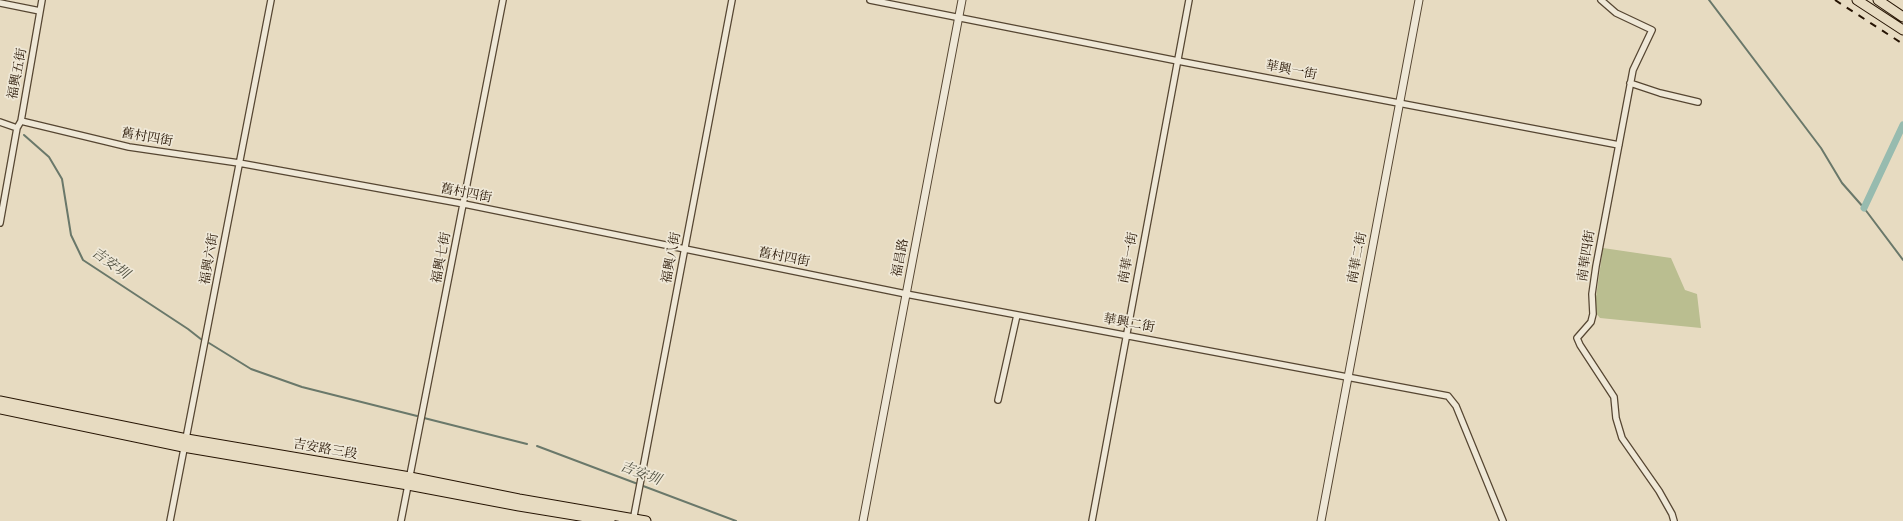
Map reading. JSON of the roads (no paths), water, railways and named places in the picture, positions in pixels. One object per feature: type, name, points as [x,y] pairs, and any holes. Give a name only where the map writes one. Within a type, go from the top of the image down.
[{"type":"main road","points":[[1857,0],[1903,30]]},
{"type":"main road","points":[[1878,0],[1903,17]]},
{"type":"main road","name":"吉安路三段","points":[[0,401],[185,443]]},
{"type":"main road","name":"吉安路三段","points":[[0,409],[185,443],[646,521]]},
{"type":"main road","name":"吉安路三段","points":[[409,481],[519,506],[611,521]]},
{"type":"street","name":"福興五街","points":[[0,222],[17,128],[21,121],[42,0]]},
{"type":"street","name":"福興六街","points":[[170,521],[271,0]]},
{"type":"street","name":"福興七街","points":[[402,521],[502,0]]},
{"type":"street","name":"福興八街","points":[[633,520],[732,0]]},
{"type":"street","name":"華興一街","points":[[870,0],[959,19],[1389,102],[1400,102],[1619,144]]},
{"type":"street","name":"福昌路","points":[[863,521],[962,0]]},
{"type":"street","name":"南華一街","points":[[1092,521],[1189,0]]},
{"type":"street","name":"南華二街","points":[[1321,521],[1419,0]]},
{"type":"street","name":"南華四街","points":[[1601,0],[1616,13],[1652,30],[1633,70],[1630,83],[1596,266],[1592,294],[1592,318],[1591,322],[1577,338],[1580,346],[1614,397],[1616,418],[1622,438],[1659,491],[1672,514],[1674,521]]},
{"type":"street","points":[[0,3],[40,11]]},
{"type":"street","points":[[1630,83],[1660,93],[1698,102]]},
{"type":"street","name":"舊村四街","points":[[21,121],[129,146],[239,163],[464,204],[906,294]]},
{"type":"street","points":[[0,122],[17,128]]},
{"type":"street","name":"華興二街","points":[[906,294],[1126,334],[1448,396],[1456,406],[1503,521]]},
{"type":"street","points":[[998,400],[1017,315]]},
{"type":"waterway","points":[[1709,0],[1821,148],[1842,183],[1864,208],[1903,260]]},
{"type":"waterway","points":[[1864,208],[1903,125]]},
{"type":"waterway","name":"吉安圳","points":[[24,135],[49,157],[62,179],[71,235],[83,260],[188,329],[202,340]]},
{"type":"waterway","name":"吉安圳","points":[[209,343],[251,369],[302,387],[417,416]]},
{"type":"waterway","name":"吉安圳","points":[[424,418],[527,444]]},
{"type":"waterway","name":"吉安圳","points":[[537,446],[736,521]]},
{"type":"railway","points":[[1835,0],[1903,44]]}]
